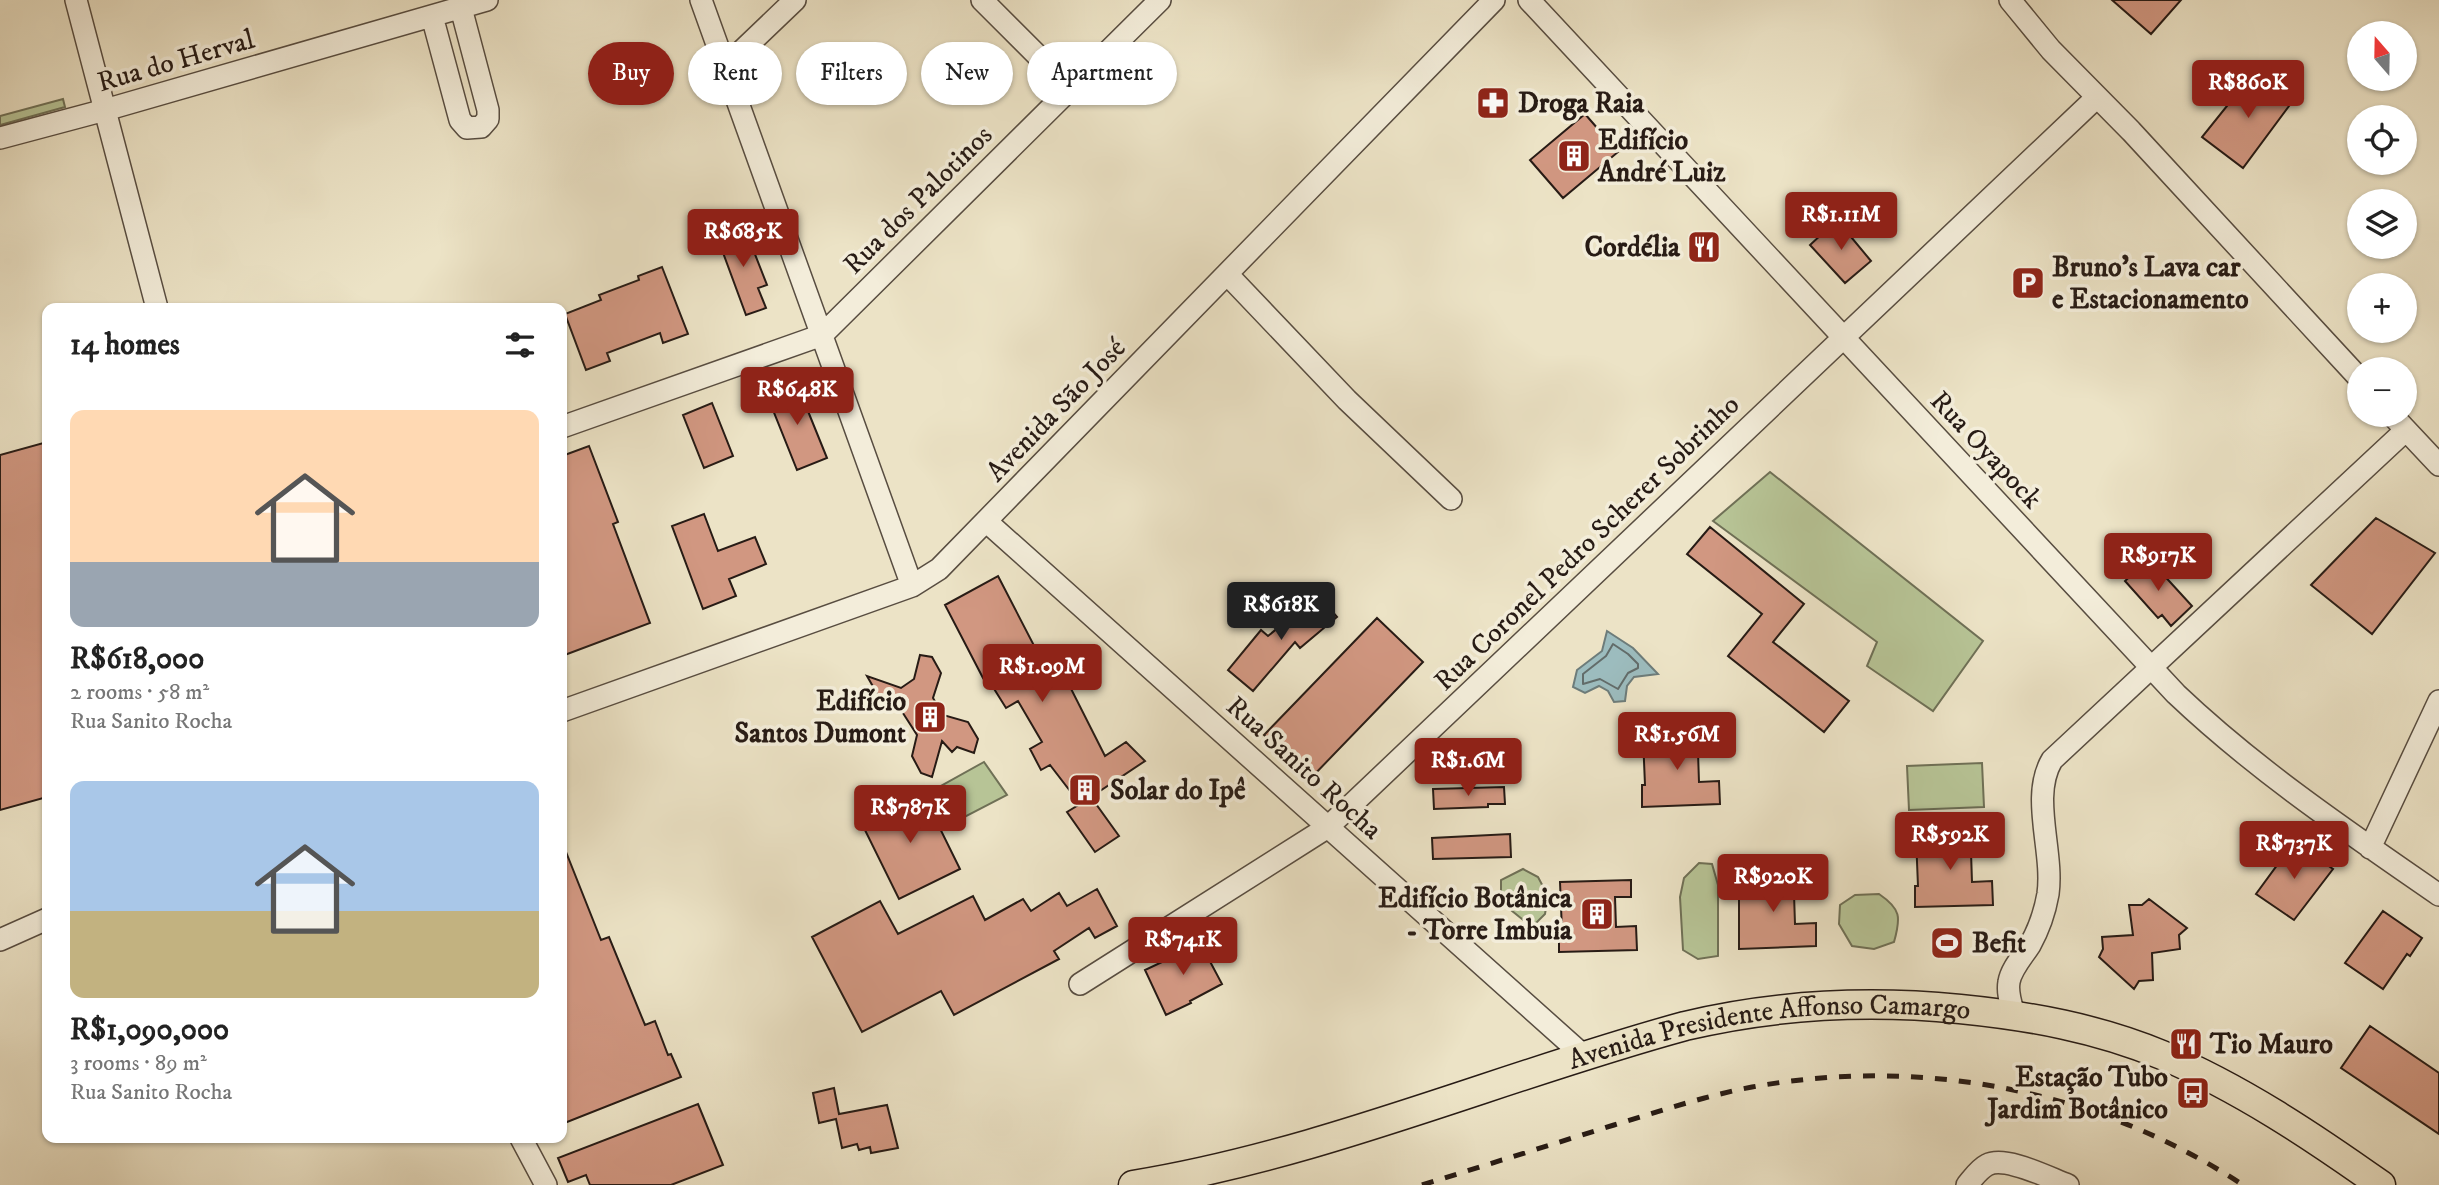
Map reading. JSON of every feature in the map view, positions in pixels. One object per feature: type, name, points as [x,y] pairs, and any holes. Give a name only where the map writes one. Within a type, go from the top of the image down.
[{"type":"main road","name":"Avenida Presidente Affonso Camargo","points":[[1133,1185],[1220,1168],[1292,1149],[1655,1034],[1720,1018],[1801,1006],[1868,1003],[2014,1014],[2099,1033],[2194,1070],[2288,1123],[2381,1185]]},
{"type":"street","points":[[76,0],[156,303]]},
{"type":"street","name":"Rua do Herval","points":[[0,138],[105,110],[444,9],[487,0]]},
{"type":"street","points":[[701,0],[716,42]]},
{"type":"street","points":[[750,42],[795,0]]},
{"type":"street","points":[[982,0],[1027,45]]},
{"type":"street","name":"Rua dos Palotinos","points":[[1118,42],[1160,0]]},
{"type":"street","name":"Avenida São José","points":[[567,709],[912,586],[939,569],[1494,0]]},
{"type":"street","name":"Rua Oyapock","points":[[1529,0],[2150,668],[2238,750],[2370,848],[2439,895]]},
{"type":"street","points":[[2010,0],[2050,50],[2131,131],[2347,366]]},
{"type":"street","name":"Rua Coronel Pedro Scherer Sobrinho","points":[[1080,984],[1328,827],[2096,97]]},
{"type":"street","points":[[739,105],[912,586]]},
{"type":"street","name":"Rua dos Palotinos","points":[[567,425],[821,335],[1055,105]]},
{"type":"street","points":[[1228,275],[1338,390],[1451,499]]},
{"type":"street","points":[[2014,1014],[2008,984],[2039,928],[2048,895],[2049,859],[2042,796],[2047,768],[2058,752],[2150,668],[2394,427]]},
{"type":"street","points":[[2404,427],[2439,465]]},
{"type":"street","name":"Rua Sanito Rocha","points":[[987,522],[1584,1056]]},
{"type":"street","points":[[2370,848],[2439,701]]},
{"type":"street","points":[[0,940],[42,921]]},
{"type":"street","points":[[524,1143],[546,1185]]},
{"type":"street","points":[[1967,1185],[1980,1170],[1995,1162],[2014,1165],[2068,1185]]},
{"type":"green space","points":[[63,99],[65,107],[0,125],[0,116]]},
{"type":"green space","points":[[1770,472],[1983,641],[1933,711],[1867,666],[1877,642],[1713,521]]},
{"type":"green space","points":[[984,762],[1007,795],[951,824],[932,791]]},
{"type":"green space","points":[[1982,763],[1984,807],[1909,810],[1907,766]]},
{"type":"green space","points":[[1699,863],[1712,864],[1718,885],[1718,956],[1698,959],[1683,950],[1680,897],[1684,878]]},
{"type":"green space","points":[[1523,869],[1538,877],[1548,896],[1545,914],[1532,927],[1501,902],[1501,880]]},
{"type":"green space","points":[[1879,894],[1892,904],[1897,914],[1898,926],[1894,942],[1874,949],[1852,946],[1839,924],[1840,905],[1855,895]]},
{"type":"water","points":[[1607,631],[1633,648],[1658,674],[1634,677],[1627,686],[1625,701],[1614,702],[1608,691],[1599,686],[1585,693],[1573,687],[1577,670],[1602,651]]},
{"type":"building","points":[[2112,0],[2181,0],[2151,34]]},
{"type":"building","points":[[2255,71],[2292,102],[2243,168],[2202,137]]},
{"type":"building","name":"Edifício André Luiz","points":[[1585,114],[1618,152],[1563,198],[1530,160]]},
{"type":"building","points":[[1837,220],[1871,261],[1845,283],[1810,245]]},
{"type":"building","points":[[734,224],[741,242],[749,239],[767,285],[758,288],[766,308],[746,315],[715,231]]},
{"type":"building","points":[[662,267],[688,334],[663,343],[660,333],[607,353],[610,361],[586,370],[567,313],[601,300],[599,295],[639,280],[638,276]]},
{"type":"building","points":[[797,384],[827,458],[797,470],[767,395]]},
{"type":"building","points":[[712,403],[733,456],[704,468],[683,415]]},
{"type":"building","points":[[42,443],[42,798],[0,810],[0,455]]},
{"type":"building","points":[[589,446],[618,522],[613,524],[650,623],[567,654],[567,454]]},
{"type":"building","points":[[704,514],[718,551],[755,537],[766,564],[729,579],[736,596],[703,609],[672,526]]},
{"type":"building","points":[[2376,518],[2435,553],[2372,634],[2311,585]]},
{"type":"building","points":[[1710,527],[1804,604],[1773,642],[1849,701],[1824,732],[1728,656],[1762,614],[1687,554]]},
{"type":"building","points":[[2149,559],[2192,606],[2171,626],[2162,615],[2158,618],[2125,581]]},
{"type":"building","points":[[998,576],[1044,665],[1056,659],[1105,756],[1126,742],[1145,761],[1091,797],[1119,836],[1095,852],[1067,812],[1080,804],[1050,765],[1041,770],[1030,749],[1042,742],[1018,701],[1006,708],[986,676],[983,678],[945,605]]},
{"type":"building","points":[[1318,595],[1337,617],[1300,648],[1295,642],[1253,691],[1228,670],[1261,630],[1268,636]]},
{"type":"building","points":[[1377,618],[1423,662],[1310,779],[1264,735]]},
{"type":"building","name":"Edifício Santos Dumont","points":[[920,655],[932,657],[941,673],[933,698],[943,715],[968,722],[978,739],[974,753],[957,747],[952,752],[942,741],[932,777],[921,773],[912,756],[917,735],[901,710],[883,704],[867,676],[901,688],[914,679]]},
{"type":"building","points":[[1714,734],[1714,751],[1698,752],[1699,782],[1719,781],[1720,804],[1642,807],[1642,785],[1645,785],[1643,737]]},
{"type":"building","points":[[1504,787],[1505,804],[1434,809],[1433,789]]},
{"type":"building","points":[[921,790],[960,869],[899,899],[860,820]]},
{"type":"building","points":[[1510,834],[1511,857],[1433,859],[1432,838]]},
{"type":"building","points":[[1987,835],[1987,852],[1971,852],[1972,882],[1992,881],[1993,905],[1915,907],[1915,886],[1918,886],[1916,837]]},
{"type":"building","points":[[2294,842],[2333,869],[2294,920],[2256,894]]},
{"type":"building","points":[[567,855],[601,940],[609,937],[645,1025],[655,1021],[668,1055],[671,1054],[681,1077],[567,1122]]},
{"type":"building","points":[[1810,876],[1811,893],[1794,894],[1795,924],[1816,923],[1816,946],[1739,949],[1739,879]]},
{"type":"building","name":"Edifício Botânica - Torre Imbuia","points":[[1631,880],[1631,897],[1615,897],[1616,927],[1636,926],[1637,950],[1559,952],[1559,931],[1562,931],[1560,882]]},
{"type":"building","points":[[1097,889],[1117,926],[1095,938],[1089,928],[1054,951],[1059,959],[954,1015],[941,991],[862,1032],[812,937],[880,901],[898,934],[973,896],[985,920],[1023,899],[1031,911],[1059,893],[1067,906]]},
{"type":"building","points":[[2149,899],[2187,928],[2179,935],[2180,949],[2152,953],[2153,980],[2139,981],[2134,989],[2099,957],[2103,949],[2102,937],[2133,935],[2129,905],[2142,905]]},
{"type":"building","points":[[2383,911],[2422,938],[2410,956],[2407,954],[2383,989],[2345,963]]},
{"type":"building","points":[[1197,937],[1222,984],[1166,1015],[1145,970],[1179,954],[1176,948]]},
{"type":"building","points":[[2370,1026],[2439,1073],[2439,1134],[2341,1068]]},
{"type":"building","points":[[834,1088],[839,1114],[887,1105],[898,1148],[871,1153],[870,1147],[859,1150],[857,1144],[842,1148],[836,1119],[819,1123],[813,1093]]},
{"type":"building","points":[[698,1104],[723,1165],[671,1185],[590,1185],[586,1175],[568,1182],[558,1158]]},
{"type":"railway","points":[[1422,1185],[1717,1095],[1816,1078],[1880,1076],[1944,1079],[2007,1089],[2069,1104],[2129,1125],[2187,1152],[2243,1185]]},
{"type":"place","name":"Droga Raia","points":[[1493,103]]},
{"type":"place","name":"Edifício André Luiz","points":[[1574,156]]},
{"type":"place","name":"Cordélia","points":[[1704,247]]},
{"type":"place","name":"Bruno's Lava car e Estacionamento","points":[[2028,283]]},
{"type":"place","name":"Edifício Santos Dumont","points":[[930,717]]},
{"type":"place","name":"Solar do Ipê","points":[[1085,790]]},
{"type":"place","name":"Edifício Botânica - Torre Imbuia","points":[[1597,914]]},
{"type":"place","name":"Befit","points":[[1947,943]]},
{"type":"place","name":"Tio Mauro","points":[[2186,1044]]},
{"type":"place","name":"Estação Tubo Jardim Botânico","points":[[2193,1093]]}]
